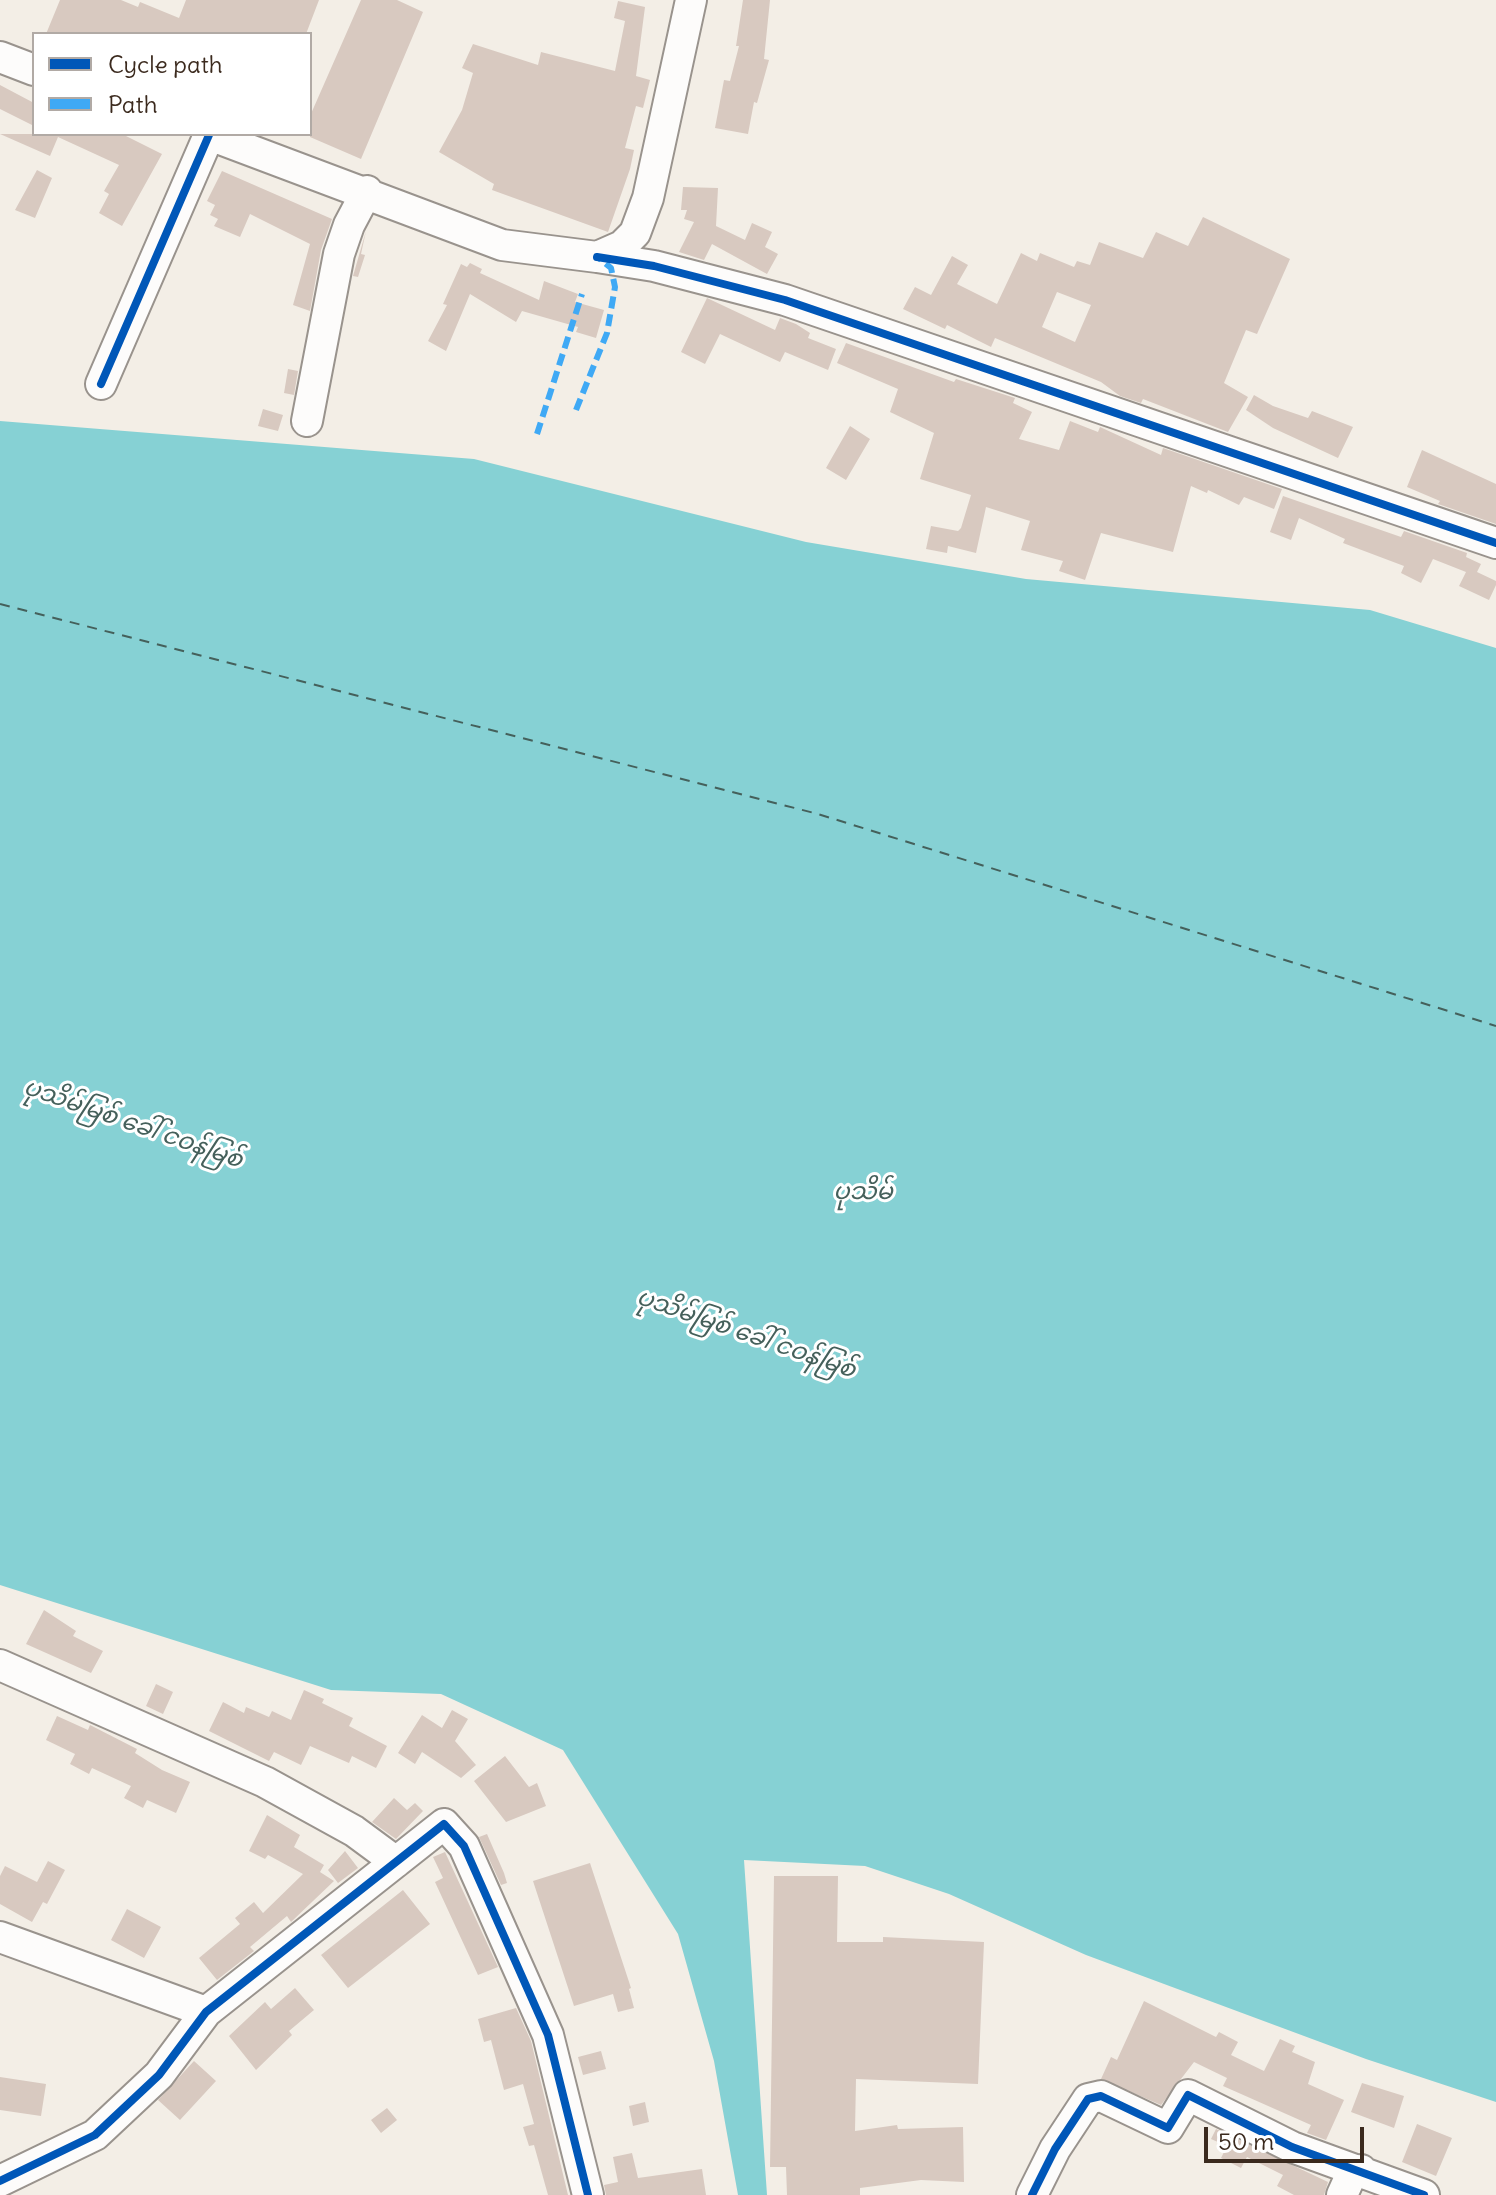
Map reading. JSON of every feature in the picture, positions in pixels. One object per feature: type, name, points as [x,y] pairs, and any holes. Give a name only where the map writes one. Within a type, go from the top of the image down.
[{"type":"street","points":[[597,257],[622,246],[635,233],[648,198],[691,0]]},
{"type":"street","points":[[0,57],[32,69]]},
{"type":"street","points":[[101,384],[207,136]]},
{"type":"street","points":[[214,136],[367,191],[440,224],[502,245],[654,266],[785,300],[1496,543]]},
{"type":"street","points":[[307,421],[339,254],[349,225],[367,191]]},
{"type":"street","points":[[0,1665],[265,1782],[354,1831],[396,1862]]},
{"type":"street","points":[[0,2181],[95,2135],[159,2075],[206,2012],[444,1824],[464,1846],[548,2035],[588,2195]]},
{"type":"street","points":[[0,1937],[206,2012]]},
{"type":"street","points":[[1032,2195],[1055,2149],[1088,2099],[1101,2096],[1168,2128],[1188,2095],[1292,2147],[1424,2195]]},
{"type":"street","points":[[1342,2195],[1352,2173],[1361,2170]]},
{"type":"water","name":"ပုသိမ်","points":[[0,421],[474,459],[806,542],[1026,579],[1370,610],[1496,648],[1496,2102],[1366,2059],[1086,1955],[949,1894],[865,1866],[744,1860],[767,2195],[738,2195],[714,2061],[678,1934],[563,1750],[441,1694],[331,1690],[0,1585]]},
{"type":"building","points":[[60,0],[121,0],[138,7],[140,2],[179,18],[186,0],[319,0],[307,32],[47,32]]},
{"type":"building","points":[[361,0],[397,0],[423,12],[361,159],[310,137],[312,111]]},
{"type":"building","points":[[743,0],[770,0],[764,59],[769,60],[757,103],[754,102],[748,134],[715,128],[724,80],[730,81],[739,46],[736,46]]},
{"type":"building","points":[[618,1],[645,7],[636,76],[650,80],[643,108],[636,106],[625,148],[634,150],[630,169],[608,232],[492,190],[494,184],[439,152],[462,110],[473,73],[462,68],[473,44],[538,65],[541,52],[615,71],[625,21],[614,18]]},
{"type":"building","points":[[0,85],[32,102],[32,125],[0,109]]},
{"type":"building","points":[[0,134],[126,136],[162,154],[122,226],[99,213],[109,194],[104,191],[119,165],[58,137],[50,156]]},
{"type":"building","points":[[37,170],[52,178],[35,218],[15,210]]},
{"type":"building","points":[[222,171],[332,219],[321,250],[310,311],[293,305],[310,244],[250,214],[240,237],[214,226],[218,219],[210,215],[215,205],[207,201]]},
{"type":"building","points":[[683,187],[718,188],[716,226],[745,240],[752,223],[772,232],[765,247],[778,254],[767,274],[712,244],[704,260],[679,252],[694,222],[684,219],[687,210],[681,210]]},
{"type":"building","points":[[1203,217],[1290,259],[1257,334],[1246,330],[1224,383],[1248,397],[1228,432],[1143,399],[1141,403],[1120,396],[1101,382],[995,338],[991,347],[947,325],[945,329],[903,309],[915,287],[931,295],[952,256],[968,265],[957,284],[997,304],[1021,253],[1037,261],[1040,253],[1074,267],[1077,261],[1090,265],[1099,242],[1143,258],[1156,232],[1188,246]],"holes":[[[1057,292],[1091,305],[1075,342],[1042,327]]]},
{"type":"building","points":[[366,231],[361,254],[365,255],[358,277],[353,276]]},
{"type":"building","points":[[470,263],[482,269],[480,273],[539,300],[544,281],[578,294],[575,302],[604,310],[596,338],[576,332],[578,327],[522,311],[516,322],[470,294],[446,351],[428,341],[447,305],[443,304],[461,264],[467,267]]},
{"type":"building","points":[[707,298],[775,330],[780,318],[796,324],[810,333],[808,338],[836,349],[828,370],[785,352],[780,362],[720,334],[705,364],[681,352]]},
{"type":"building","points":[[846,343],[954,382],[956,379],[1015,398],[1013,403],[1032,412],[1019,439],[1059,450],[1070,421],[1098,432],[1100,427],[1161,455],[1163,448],[1282,489],[1274,509],[1244,497],[1239,505],[1208,490],[1207,493],[1191,486],[1173,552],[1101,533],[1085,580],[1059,571],[1063,561],[1021,550],[1030,521],[986,507],[976,553],[948,546],[947,553],[926,549],[931,526],[958,531],[961,528],[971,495],[920,479],[934,433],[890,412],[898,389],[837,363]]},
{"type":"building","points":[[288,369],[298,371],[294,395],[284,393]]},
{"type":"building","points":[[1254,395],[1273,406],[1308,418],[1312,411],[1353,427],[1338,458],[1273,428],[1246,410]]},
{"type":"building","points":[[263,409],[283,415],[278,431],[258,426]]},
{"type":"building","points":[[850,426],[870,439],[846,480],[826,468]]},
{"type":"building","points":[[1422,450],[1496,484],[1496,524],[1438,504],[1440,501],[1407,487]]},
{"type":"building","points":[[1283,496],[1401,537],[1404,531],[1467,553],[1466,557],[1481,564],[1477,572],[1496,581],[1496,585],[1489,600],[1459,586],[1466,572],[1433,559],[1421,583],[1401,573],[1404,566],[1343,543],[1345,539],[1299,518],[1291,540],[1270,532]]},
{"type":"building","points":[[44,1610],[76,1631],[73,1636],[103,1651],[91,1673],[26,1644]]},
{"type":"building","points":[[156,1684],[173,1692],[163,1714],[146,1706]]},
{"type":"building","points":[[304,1690],[353,1718],[349,1726],[387,1746],[376,1768],[352,1756],[349,1763],[310,1746],[301,1765],[274,1752],[269,1761],[209,1731],[223,1702],[244,1713],[246,1707],[269,1717],[272,1711],[291,1720]]},
{"type":"building","points":[[452,1710],[468,1719],[455,1741],[476,1765],[461,1778],[422,1752],[415,1764],[398,1753],[422,1715],[442,1728]]},
{"type":"building","points":[[57,1716],[88,1730],[90,1725],[137,1749],[135,1753],[162,1770],[190,1782],[176,1813],[147,1800],[143,1808],[124,1798],[131,1786],[92,1768],[89,1774],[70,1764],[75,1754],[46,1740]]},
{"type":"building","points":[[505,1756],[529,1787],[537,1783],[546,1806],[506,1822],[474,1781]]},
{"type":"building","points":[[394,1798],[407,1810],[415,1803],[423,1811],[396,1839],[372,1822]]},
{"type":"building","points":[[267,1815],[300,1835],[294,1847],[324,1865],[320,1872],[334,1881],[291,1922],[287,1916],[250,1947],[254,1951],[217,1980],[199,1958],[240,1924],[235,1918],[254,1902],[263,1913],[303,1874],[268,1855],[265,1859],[249,1851]]},
{"type":"building","points":[[487,1834],[507,1883],[501,1885],[479,1837]]},
{"type":"building","points":[[345,1851],[358,1868],[338,1883],[328,1870]]},
{"type":"building","points":[[445,1852],[498,1967],[478,1975],[435,1882],[443,1878],[433,1857]]},
{"type":"building","points":[[48,1861],[65,1870],[47,1904],[43,1902],[32,1922],[0,1904],[0,1876],[5,1866],[37,1882]]},
{"type":"building","points":[[590,1863],[631,1988],[634,2008],[618,2012],[613,1994],[574,2006],[533,1881]]},
{"type":"building","points":[[774,1876],[838,1876],[837,1942],[883,1942],[883,1937],[984,1942],[978,2084],[856,2079],[855,2131],[897,2125],[898,2129],[963,2127],[964,2182],[921,2180],[860,2188],[860,2195],[787,2195],[786,2167],[770,2167]]},
{"type":"building","points":[[403,1890],[430,1924],[348,1988],[321,1955]]},
{"type":"building","points":[[127,1909],[161,1927],[144,1958],[111,1940]]},
{"type":"building","points":[[295,1988],[314,2010],[289,2031],[292,2035],[256,2070],[229,2036],[265,2002],[271,2009]]},
{"type":"building","points":[[1144,2001],[1216,2037],[1219,2032],[1238,2042],[1231,2055],[1264,2071],[1280,2039],[1295,2046],[1292,2052],[1315,2062],[1308,2084],[1344,2100],[1326,2140],[1307,2133],[1311,2125],[1223,2086],[1227,2078],[1194,2062],[1161,2105],[1101,2079],[1111,2057],[1117,2060]]},
{"type":"building","points":[[516,2008],[531,2041],[568,2195],[548,2195],[534,2145],[529,2146],[523,2127],[534,2124],[523,2084],[504,2090],[491,2040],[484,2042],[478,2019]]},
{"type":"building","points":[[601,2051],[606,2069],[583,2075],[578,2057]]},
{"type":"building","points":[[194,2061],[216,2081],[180,2120],[158,2100]]},
{"type":"building","points":[[0,2077],[46,2084],[41,2116],[0,2110]]},
{"type":"building","points":[[1362,2083],[1404,2096],[1394,2128],[1351,2112]]},
{"type":"building","points":[[645,2102],[649,2122],[633,2126],[629,2106]]},
{"type":"building","points":[[387,2108],[397,2120],[381,2133],[371,2120]]},
{"type":"building","points":[[1417,2124],[1452,2138],[1436,2176],[1402,2162]]},
{"type":"building","points":[[1216,2129],[1328,2182],[1324,2195],[1294,2195],[1277,2186],[1283,2175],[1247,2157],[1241,2168],[1221,2158],[1227,2146],[1211,2139]]},
{"type":"building","points":[[632,2153],[638,2178],[702,2169],[706,2195],[606,2195],[604,2185],[618,2182],[613,2157]]},
{"type":"ferry route","points":[[0,604],[818,814],[1496,1026]]},
{"type":"marked path","points":[[576,410],[607,333],[615,287],[611,268],[600,259]]},
{"type":"marked path","points":[[537,434],[582,294]]},
{"type":"cycle path","points":[[101,384],[209,136]]},
{"type":"cycle path","points":[[597,257],[654,266],[785,300],[1496,543]]},
{"type":"cycle path","points":[[0,2181],[95,2135],[159,2075],[206,2012],[444,1824],[464,1846],[548,2035],[588,2195]]},
{"type":"cycle path","points":[[1032,2195],[1055,2149],[1088,2099],[1101,2096],[1168,2128],[1188,2095],[1292,2147],[1424,2195]]},
{"type":"water label","name":"ပုသိမ်မြစ် ခေါ် ငဝန်မြစ်","points":[[133,1124]]},
{"type":"water label","name":"ပုသိမ်မြစ် ခေါ် ငဝန်မြစ်","points":[[746,1334]]}]
